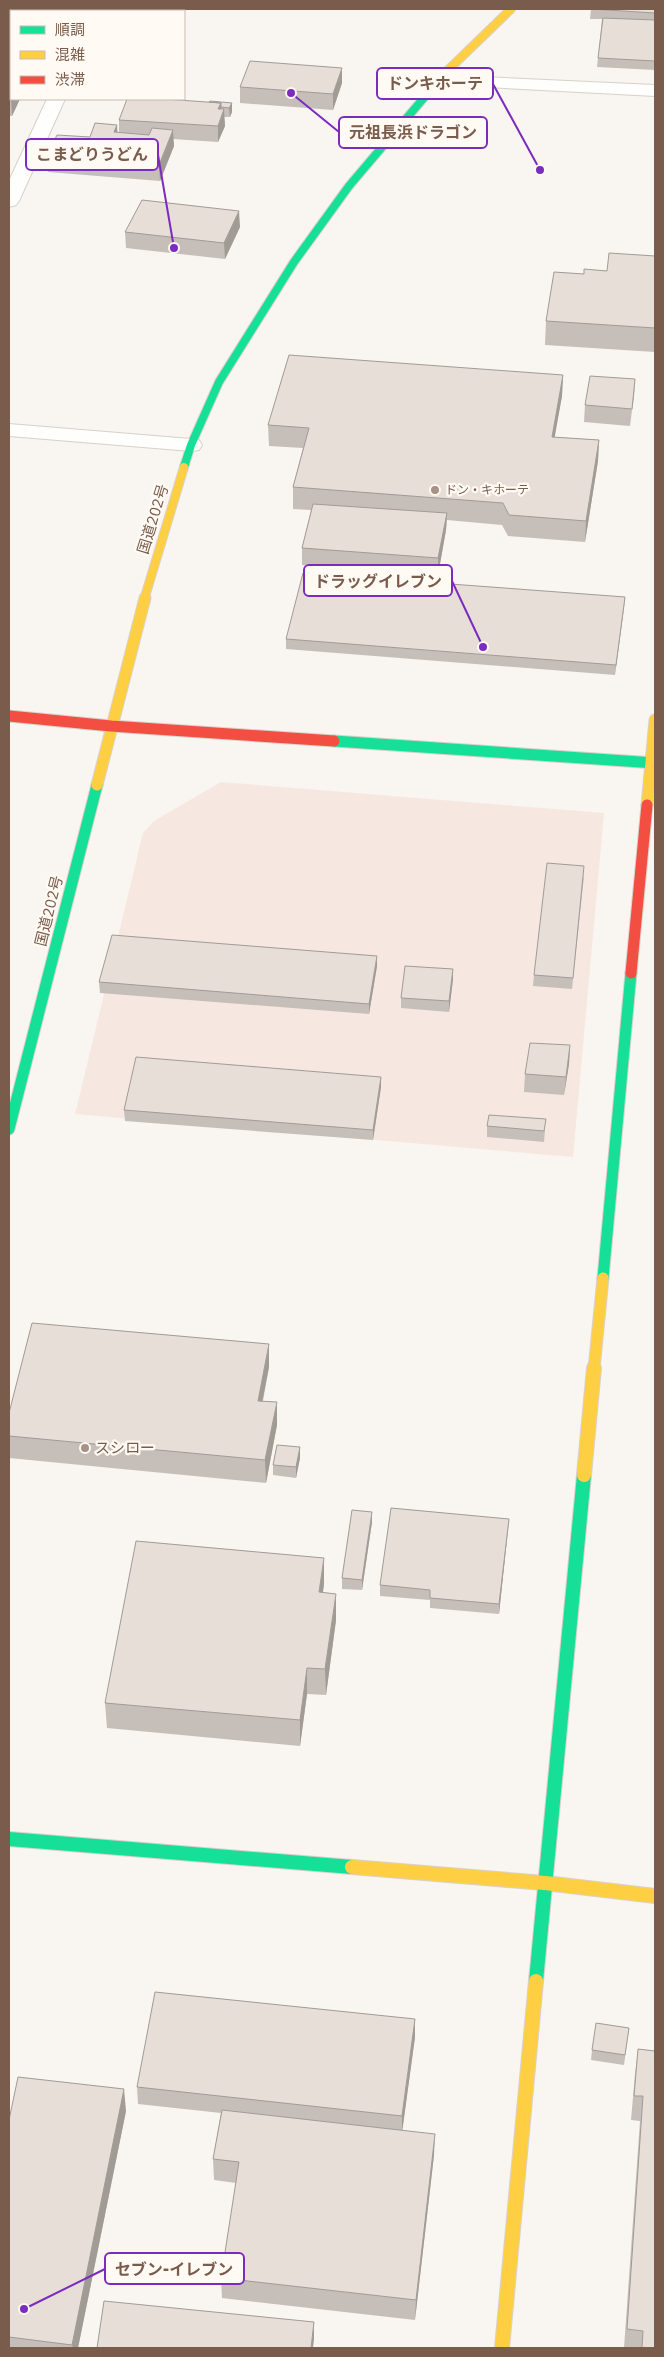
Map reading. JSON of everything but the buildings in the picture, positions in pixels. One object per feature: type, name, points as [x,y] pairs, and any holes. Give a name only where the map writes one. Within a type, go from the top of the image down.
[{"type":"main road","name":"国道202号","points":[[9,1129],[147,589],[191,445],[219,382],[294,262],[350,186],[437,80],[511,9]]},
{"type":"main road","points":[[9,716],[111,726],[653,763]]},
{"type":"main road","points":[[502,2348],[653,763],[655,720]]},
{"type":"main road","points":[[9,1839],[545,1883],[655,1896]]},
{"type":"street","points":[[437,80],[655,91]]},
{"type":"street","points":[[9,201],[56,100]]},
{"type":"street","points":[[9,430],[191,445]]},
{"type":"shaded area","points":[[221,782],[604,813],[573,1157],[75,1114],[143,833],[154,821]]},
{"type":"traffic: fast","points":[[184,467],[191,445],[219,382],[294,262],[349,186],[445,73]]},
{"type":"traffic: fast","points":[[334,741],[655,763]]},
{"type":"traffic: fast","points":[[9,1129],[97,785]]},
{"type":"traffic: fast","points":[[603,1278],[631,973]]},
{"type":"traffic: fast","points":[[536,1981],[584,1475]]},
{"type":"traffic: fast","points":[[9,1839],[352,1867]]},
{"type":"traffic: slow","points":[[445,73],[511,9]]},
{"type":"traffic: slow","points":[[97,785],[147,589],[184,467]]},
{"type":"traffic: slow","points":[[647,805],[655,720]]},
{"type":"traffic: slow","points":[[584,1475],[603,1278]]},
{"type":"traffic: slow","points":[[352,1867],[545,1883],[655,1896]]},
{"type":"traffic: slow","points":[[502,2348],[536,1981]]},
{"type":"traffic: jam","points":[[9,716],[111,726],[334,741]]},
{"type":"traffic: jam","points":[[631,973],[647,805]]},
{"type":"place","name":"元祖長浜ドラゴン","points":[[291,93]]},
{"type":"place","name":"ドンキホーテ","points":[[540,170]]},
{"type":"place","name":"こまどりうどん","points":[[174,248]]},
{"type":"place","name":"ドン・キホーテ","points":[[435,490]]},
{"type":"place","name":"ドラッグイレブン","points":[[483,647]]},
{"type":"place","name":"スシロー","points":[[85,1448]]},
{"type":"place","name":"セブン-イレブン","points":[[24,2309]]}]
